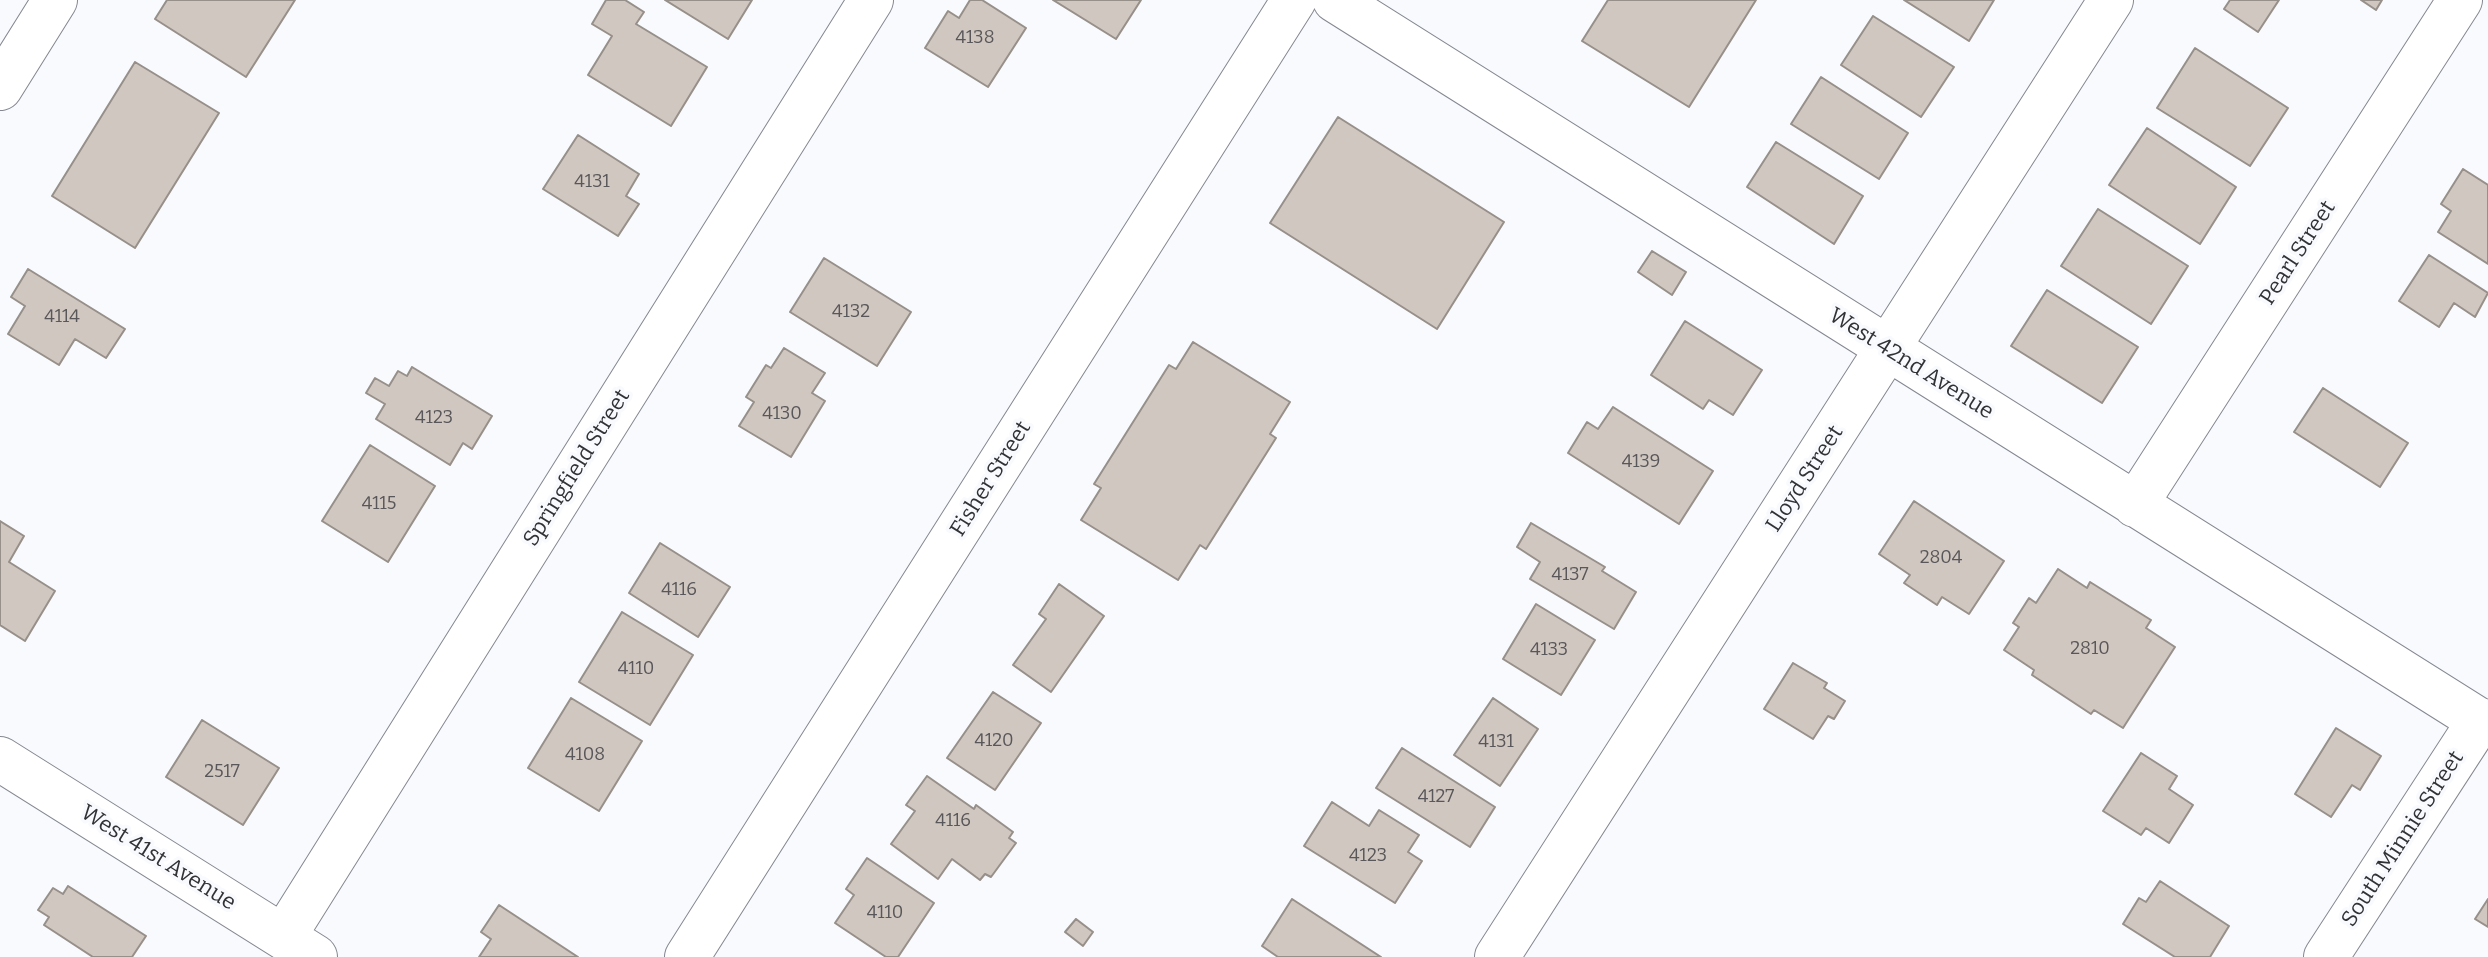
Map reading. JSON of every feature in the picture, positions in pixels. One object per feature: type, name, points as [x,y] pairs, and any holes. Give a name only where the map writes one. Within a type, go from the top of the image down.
[{"type":"street","points":[[0,88],[55,0]]},
{"type":"street","name":"Springfield Street","points":[[300,947],[871,0]]},
{"type":"street","name":"Fisher Street","points":[[687,957],[1294,0]]},
{"type":"street","name":"West 42nd Avenue","points":[[1335,0],[2484,723]]},
{"type":"street","name":"Lloyd Street","points":[[1497,957],[2111,0]]},
{"type":"street","name":"Pearl Street","points":[[2135,505],[2460,0]]},
{"type":"street","name":"South Minnie Street","points":[[2326,957],[2484,723]]},
{"type":"street","name":"West 41st Avenue","points":[[0,759],[300,947]]},
{"type":"building","points":[[167,0],[295,0],[246,77],[155,19]]},
{"type":"building","points":[[606,0],[625,0],[644,12],[636,24],[707,67],[671,126],[588,75],[612,36],[592,24]]},
{"type":"building","points":[[665,0],[752,0],[728,39]]},
{"type":"building","points":[[970,0],[982,0],[1026,28],[988,87],[925,48],[948,11],[959,18]]},
{"type":"building","points":[[1053,0],[1141,0],[1116,39]]},
{"type":"building","points":[[1608,0],[1756,0],[1689,107],[1582,41]]},
{"type":"building","points":[[1904,0],[1994,0],[1969,41]]},
{"type":"building","points":[[2230,0],[2279,0],[2258,32],[2224,9]]},
{"type":"building","points":[[2361,0],[2382,0],[2376,10]]},
{"type":"building","points":[[1873,16],[1954,67],[1921,117],[1841,65]]},
{"type":"building","points":[[2195,48],[2288,108],[2250,166],[2157,108]]},
{"type":"building","points":[[135,62],[219,113],[135,248],[52,196]]},
{"type":"building","points":[[1821,77],[1908,133],[1879,179],[1791,124]]},
{"type":"building","points":[[1338,117],[1504,222],[1437,329],[1270,223]]},
{"type":"building","points":[[2147,128],[2236,187],[2200,244],[2109,185]]},
{"type":"building","points":[[578,135],[639,174],[626,196],[639,204],[618,236],[543,189]]},
{"type":"building","points":[[1776,142],[1863,196],[1834,244],[1747,187]]},
{"type":"building","points":[[2463,169],[2488,185],[2488,264],[2438,232],[2451,211],[2441,204]]},
{"type":"building","points":[[2098,209],[2188,266],[2151,324],[2061,266]]},
{"type":"building","points":[[1652,251],[1686,272],[1672,295],[1638,272]]},
{"type":"building","points":[[2429,255],[2488,293],[2475,317],[2454,303],[2439,327],[2399,301]]},
{"type":"building","points":[[824,258],[911,312],[877,366],[790,312]]},
{"type":"building","points":[[28,269],[125,329],[106,358],[75,339],[59,365],[8,334],[25,306],[11,297]]},
{"type":"building","points":[[2047,290],[2138,347],[2102,403],[2011,346]]},
{"type":"building","points":[[1685,321],[1762,370],[1733,415],[1709,400],[1703,409],[1651,375]]},
{"type":"building","points":[[1193,342],[1290,402],[1270,434],[1276,438],[1206,549],[1200,545],[1178,580],[1081,520],[1101,488],[1094,484],[1169,365],[1176,369]]},
{"type":"building","points":[[784,348],[825,373],[812,393],[825,401],[791,457],[739,426],[754,402],[746,397],[766,365],[771,368]]},
{"type":"building","points":[[412,367],[492,416],[472,449],[463,443],[450,465],[376,419],[385,404],[366,393],[375,378],[389,386],[398,371],[407,376]]},
{"type":"building","points":[[2323,388],[2408,443],[2380,487],[2294,432]]},
{"type":"building","points":[[1613,407],[1713,471],[1679,524],[1568,453],[1587,422],[1598,429]]},
{"type":"building","points":[[370,445],[435,486],[388,562],[322,521]]},
{"type":"building","points":[[1914,501],[2004,561],[1969,614],[1942,597],[1937,605],[1904,583],[1910,575],[1879,554]]},
{"type":"building","points":[[0,521],[24,536],[9,562],[55,591],[25,641],[0,625]]},
{"type":"building","points":[[1531,523],[1605,567],[1602,571],[1636,592],[1614,629],[1530,579],[1540,562],[1517,547]]},
{"type":"building","points":[[660,543],[730,587],[698,637],[629,593]]},
{"type":"building","points":[[2058,569],[2087,588],[2090,582],[2151,620],[2146,628],[2175,647],[2123,728],[2094,710],[2091,714],[2032,675],[2034,670],[2004,650],[2019,627],[2013,623],[2029,598],[2036,603]]},
{"type":"building","points":[[1059,584],[1104,616],[1051,692],[1013,665],[1046,619],[1039,614]]},
{"type":"building","points":[[1536,604],[1595,640],[1561,695],[1503,659]]},
{"type":"building","points":[[622,612],[693,655],[650,725],[579,682]]},
{"type":"building","points":[[1793,663],[1827,683],[1824,688],[1845,701],[1834,719],[1828,716],[1813,739],[1764,709]]},
{"type":"building","points":[[993,692],[1041,723],[995,790],[947,758]]},
{"type":"building","points":[[571,698],[642,741],[599,811],[528,768]]},
{"type":"building","points":[[1493,698],[1538,729],[1500,786],[1454,755]]},
{"type":"building","points":[[202,720],[279,768],[243,825],[166,777]]},
{"type":"building","points":[[2336,728],[2381,756],[2360,790],[2352,785],[2331,817],[2295,794]]},
{"type":"building","points":[[1402,748],[1495,807],[1470,847],[1376,788]]},
{"type":"building","points":[[2141,753],[2177,776],[2169,789],[2193,805],[2169,843],[2146,828],[2141,835],[2103,811]]},
{"type":"building","points":[[927,776],[974,809],[976,805],[1013,832],[1009,838],[1016,843],[991,877],[985,874],[980,880],[952,859],[938,879],[891,844],[915,811],[906,805]]},
{"type":"building","points":[[1332,802],[1369,826],[1379,810],[1419,835],[1408,852],[1422,861],[1395,903],[1304,846]]},
{"type":"building","points":[[867,858],[934,903],[898,957],[886,957],[835,923],[854,895],[846,889]]},
{"type":"building","points":[[2160,881],[2229,926],[2210,957],[2175,957],[2123,924],[2139,898],[2146,902]]},
{"type":"building","points":[[68,886],[146,936],[132,957],[93,957],[44,925],[49,917],[38,910],[53,888],[63,894]]},
{"type":"building","points":[[1292,899],[1381,957],[1278,957],[1262,946]]},
{"type":"building","points":[[2488,899],[2488,927],[2475,919]]},
{"type":"building","points":[[499,905],[578,957],[479,957],[491,939],[481,932]]},
{"type":"building","points":[[1076,919],[1093,932],[1083,946],[1065,932]]}]
